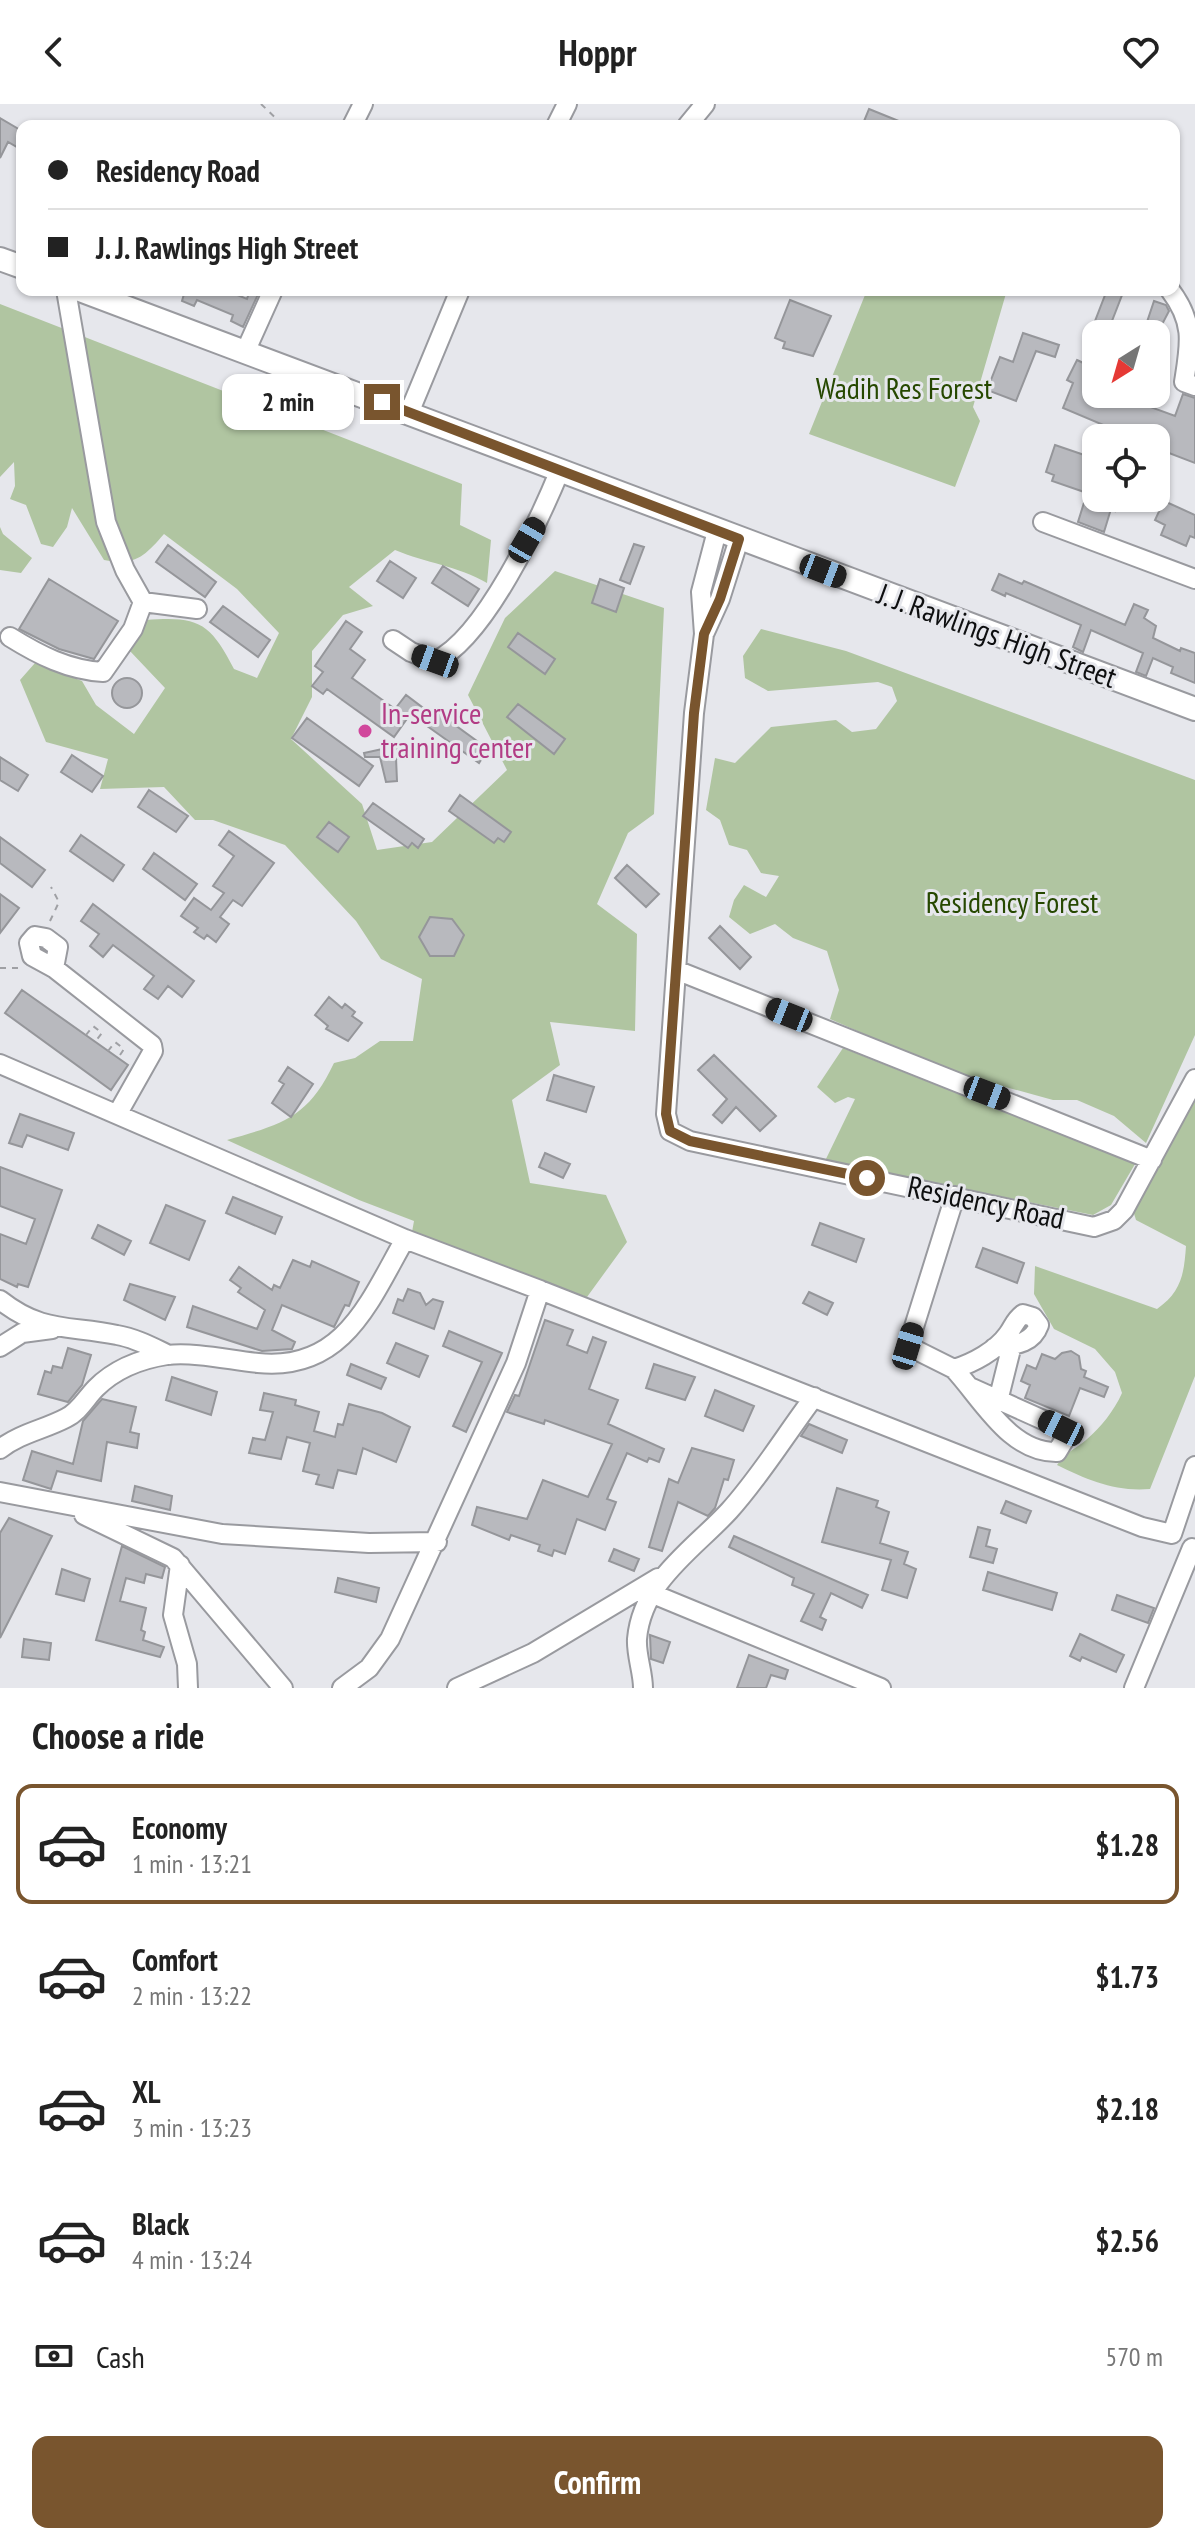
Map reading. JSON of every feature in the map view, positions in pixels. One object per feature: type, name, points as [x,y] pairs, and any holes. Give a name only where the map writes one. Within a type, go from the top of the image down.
[{"type":"main road","name":"J. J. Rawlings High Street","points":[[97,296],[1195,709]]},
{"type":"street","points":[[692,120],[705,104]]},
{"type":"street","points":[[10,637],[35,653],[81,671],[103,672],[133,629],[143,602],[125,570],[106,522],[67,296]]},
{"type":"street","points":[[246,350],[270,296]]},
{"type":"street","points":[[409,413],[458,296]]},
{"type":"street","points":[[1175,296],[1183,306],[1189,325],[1184,382],[1195,386]]},
{"type":"street","points":[[393,640],[411,652],[435,661],[452,653],[484,614],[541,515],[560,470]]},
{"type":"street","points":[[1043,522],[1195,579]]},
{"type":"street","name":"Residency Road","points":[[717,531],[701,592],[704,634],[694,713],[666,1114],[670,1131],[690,1141],[1094,1227],[1114,1220],[1124,1210],[1195,1079]]},
{"type":"street","name":"Residency Road","points":[[704,634],[720,599],[739,539]]},
{"type":"street","points":[[143,602],[197,609]]},
{"type":"street","points":[[35,936],[29,943],[32,956],[54,968],[152,1045],[153,1051],[118,1113]]},
{"type":"street","points":[[676,970],[1152,1160]]},
{"type":"street","points":[[0,1064],[405,1239],[1142,1527],[1172,1534],[1193,1549],[1134,1688]]},
{"type":"street","points":[[955,1196],[908,1346],[954,1369],[1001,1426],[1048,1452],[1057,1452],[1063,1446],[1066,1437],[1061,1428],[972,1388]]},
{"type":"street","points":[[0,1347],[22,1333],[55,1329],[119,1335],[169,1355],[264,1364],[304,1361],[334,1344],[358,1323],[405,1239]]},
{"type":"street","points":[[342,1688],[369,1668],[390,1639],[437,1542],[516,1363],[540,1290]]},
{"type":"street","points":[[0,1300],[13,1310],[55,1329]]},
{"type":"street","points":[[954,1369],[1003,1346],[998,1401]]},
{"type":"street","points":[[0,1449],[17,1436],[68,1418],[97,1386],[129,1364],[169,1355]]},
{"type":"street","points":[[457,1688],[533,1653],[650,1585],[729,1511],[814,1397]]},
{"type":"street","points":[[1172,1534],[1195,1466]]},
{"type":"street","points":[[0,1492],[222,1534],[369,1543],[437,1542]]},
{"type":"street","points":[[56,1502],[163,1552],[180,1565],[283,1688]]},
{"type":"street","points":[[643,1688],[637,1639],[644,1610],[680,1556]]},
{"type":"street","points":[[180,1565],[173,1615],[187,1664],[188,1688]]},
{"type":"street","points":[[653,1594],[881,1688]]},
{"type":"path","points":[[261,104],[278,120]]},
{"type":"path","points":[[35,936],[55,915],[59,902],[51,887]]},
{"type":"path","points":[[86,1035],[93,1026],[102,1033],[95,1042]]},
{"type":"path","points":[[108,1051],[115,1042],[124,1049],[118,1058]]},
{"type":"green space","name":"Wadih Res Forest","points":[[865,296],[1005,296],[973,407],[980,421],[955,487],[809,434]]},
{"type":"green space","points":[[0,304],[462,484],[460,525],[491,540],[487,583],[465,572],[395,550],[349,587],[373,606],[343,615],[312,651],[312,697],[291,739],[362,804],[377,850],[432,842],[507,770],[468,695],[505,618],[555,571],[664,608],[654,814],[628,833],[597,904],[637,934],[635,1031],[550,1022],[560,1065],[512,1100],[530,1183],[606,1195],[627,1242],[587,1297],[463,1254],[412,1232],[414,1221],[359,1200],[227,1140],[264,1129],[292,1116],[314,1096],[334,1063],[355,1058],[380,1041],[413,1041],[422,979],[381,959],[356,921],[285,845],[213,820],[195,820],[164,787],[100,789],[108,759],[46,742],[20,680],[35,663],[82,681],[96,705],[134,734],[165,688],[129,650],[146,620],[178,619],[200,625],[217,641],[234,669],[257,678],[279,633],[237,589],[164,534],[138,558],[124,562],[104,560],[72,508],[67,527],[53,547],[41,544],[26,505],[10,499],[15,486],[14,462],[0,477]]},
{"type":"green space","points":[[0,527],[3,534],[32,558],[21,573],[0,570]]},
{"type":"green space","name":"Residency Forest","points":[[761,629],[846,651],[1195,780],[1195,1035],[1146,1143],[1114,1116],[1077,1100],[1053,1100],[951,1072],[830,1019],[839,990],[827,951],[793,938],[775,924],[750,934],[729,917],[734,900],[744,885],[766,897],[779,876],[761,873],[747,850],[729,845],[720,820],[706,810],[715,758],[735,763],[771,727],[836,720],[852,732],[876,729],[897,701],[892,687],[878,682],[768,691],[745,678],[743,656]]},
{"type":"green space","points":[[843,1048],[1135,1164],[1111,1205],[1093,1215],[825,1161],[855,1099],[848,1097],[835,1103],[817,1087]]},
{"type":"green space","points":[[1195,1099],[1195,1376],[1150,1489],[1113,1487],[1057,1465],[1102,1424],[1122,1393],[1115,1372],[1095,1349],[1054,1329],[1034,1294],[1035,1266],[1157,1309],[1165,1303],[1176,1289],[1182,1274],[1186,1246],[1136,1220],[1132,1207]]},
{"type":"building","points":[[869,109],[896,120],[864,120]]},
{"type":"building","points":[[0,118],[16,127],[16,147],[8,142],[0,158]]},
{"type":"building","points":[[183,296],[240,296],[247,299],[248,296],[257,296],[243,327],[231,321],[233,315],[197,300],[194,306],[182,301]]},
{"type":"building","points":[[1105,296],[1122,296],[1112,320],[1095,320]]},
{"type":"building","points":[[790,300],[831,316],[813,356],[783,348],[785,342],[775,338]]},
{"type":"building","points":[[1154,301],[1166,305],[1169,311],[1164,320],[1148,320]]},
{"type":"building","points":[[1023,333],[1059,345],[1055,357],[1036,351],[1016,401],[987,390],[1000,357],[1013,362]]},
{"type":"building","points":[[1077,360],[1082,362],[1082,408],[1153,408],[1175,416],[1183,394],[1195,398],[1195,463],[1170,453],[1170,424],[1101,424],[1063,408],[1073,383],[1067,380]]},
{"type":"building","points":[[1055,445],[1082,454],[1082,491],[1052,481],[1054,475],[1046,472]]},
{"type":"building","points":[[1170,504],[1195,515],[1195,538],[1190,536],[1186,546],[1161,535],[1165,525],[1155,520],[1159,512],[1170,512]]},
{"type":"building","points":[[1082,509],[1082,512],[1110,512],[1104,532],[1078,522]]},
{"type":"building","points":[[634,544],[644,547],[630,584],[620,580]]},
{"type":"building","points":[[168,545],[216,582],[205,597],[156,562]]},
{"type":"building","points":[[390,561],[416,578],[403,598],[377,581]]},
{"type":"building","points":[[443,566],[479,589],[468,606],[432,583]]},
{"type":"building","points":[[999,574],[1022,584],[1024,581],[1125,625],[1134,604],[1148,610],[1144,618],[1156,626],[1153,638],[1180,651],[1181,648],[1195,653],[1195,683],[1171,673],[1173,667],[1153,658],[1146,676],[1136,672],[1143,653],[1091,630],[1083,652],[1073,647],[1081,625],[992,590]]},
{"type":"building","points":[[49,579],[118,621],[94,659],[59,649],[19,629]]},
{"type":"building","points":[[600,579],[624,588],[616,612],[592,603]]},
{"type":"building","points":[[223,606],[270,640],[258,657],[210,622]]},
{"type":"building","points":[[346,621],[362,632],[350,649],[365,660],[352,678],[395,709],[406,695],[434,716],[437,712],[481,744],[478,748],[485,754],[479,763],[413,716],[409,716],[394,737],[327,689],[323,694],[312,686],[323,672],[315,666]]},
{"type":"building","points":[[518,633],[555,659],[545,674],[508,647]]},
{"type":"building","points":[[127,678],[138,682],[142,693],[138,704],[127,708],[116,704],[112,693],[116,682]]},
{"type":"building","points":[[518,704],[565,739],[554,754],[507,717]]},
{"type":"building","points":[[307,718],[373,766],[359,786],[292,738]]},
{"type":"building","points":[[405,744],[413,746],[415,754],[409,759],[396,758],[397,781],[386,782],[380,757],[365,757],[364,753]]},
{"type":"building","points":[[72,755],[103,776],[92,792],[61,772]]},
{"type":"building","points":[[0,757],[28,775],[18,791],[0,780]]},
{"type":"building","points":[[149,790],[188,816],[176,832],[138,807]]},
{"type":"building","points":[[460,795],[511,832],[504,842],[498,838],[494,843],[449,811]]},
{"type":"building","points":[[373,803],[424,839],[418,848],[412,843],[408,848],[363,816]]},
{"type":"building","points":[[329,822],[349,837],[338,852],[317,837]]},
{"type":"building","points":[[229,831],[274,863],[242,906],[233,900],[220,917],[229,924],[216,942],[207,935],[204,939],[194,932],[198,928],[181,916],[194,898],[211,910],[224,893],[213,886],[234,856],[219,845]]},
{"type":"building","points":[[81,835],[124,865],[113,881],[70,851]]},
{"type":"building","points":[[0,837],[45,870],[32,887],[0,863]]},
{"type":"building","points":[[154,853],[197,884],[185,900],[143,869]]},
{"type":"building","points":[[627,865],[659,894],[646,907],[615,878]]},
{"type":"building","points":[[0,894],[19,908],[0,933]]},
{"type":"building","points":[[93,904],[194,981],[182,997],[168,986],[158,999],[144,989],[154,976],[113,945],[103,957],[90,946],[99,934],[81,921]]},
{"type":"building","points":[[430,917],[452,919],[464,935],[454,956],[430,956],[419,937]]},
{"type":"building","points":[[720,926],[751,957],[740,969],[709,938]]},
{"type":"building","points":[[22,990],[128,1065],[111,1090],[5,1013]]},
{"type":"building","points":[[329,997],[342,1008],[345,1004],[355,1012],[352,1016],[362,1023],[348,1041],[326,1029],[328,1026],[315,1015]]},
{"type":"building","points":[[714,1055],[776,1116],[760,1131],[736,1107],[722,1123],[713,1115],[727,1099],[698,1070]]},
{"type":"building","points":[[288,1067],[313,1084],[291,1117],[272,1103],[284,1084],[279,1081]]},
{"type":"building","points":[[554,1075],[594,1087],[586,1112],[547,1100]]},
{"type":"building","points":[[20,1114],[74,1133],[68,1150],[27,1135],[22,1147],[9,1143]]},
{"type":"building","points":[[545,1153],[570,1164],[563,1178],[539,1167]]},
{"type":"building","points":[[0,1167],[62,1190],[28,1287],[18,1284],[17,1287],[0,1279],[0,1234],[26,1244],[35,1219],[0,1206]]},
{"type":"building","points":[[233,1197],[282,1217],[275,1234],[226,1213]]},
{"type":"building","points":[[166,1205],[205,1221],[189,1260],[150,1243]]},
{"type":"building","points":[[820,1223],[864,1239],[856,1262],[812,1245]]},
{"type":"building","points":[[98,1225],[131,1241],[124,1255],[92,1238]]},
{"type":"building","points":[[983,1248],[1024,1263],[1017,1283],[976,1267]]},
{"type":"building","points":[[293,1260],[310,1267],[312,1261],[359,1282],[349,1306],[345,1305],[334,1327],[282,1305],[272,1330],[295,1342],[292,1349],[262,1351],[187,1327],[193,1306],[257,1329],[265,1310],[238,1292],[241,1288],[230,1280],[239,1267],[272,1290],[274,1285],[280,1288]]},
{"type":"building","points":[[130,1284],[175,1297],[165,1320],[124,1300]]},
{"type":"building","points":[[408,1289],[420,1293],[426,1305],[433,1299],[443,1302],[434,1329],[393,1313],[398,1299],[403,1301]]},
{"type":"building","points":[[809,1292],[833,1303],[827,1315],[803,1303]]},
{"type":"building","points":[[545,1320],[573,1330],[567,1345],[587,1353],[593,1337],[606,1342],[589,1389],[618,1400],[608,1424],[664,1449],[659,1462],[649,1458],[647,1462],[627,1453],[607,1499],[616,1502],[605,1530],[577,1519],[565,1554],[554,1550],[552,1556],[538,1551],[540,1545],[511,1535],[509,1540],[472,1525],[477,1507],[527,1519],[543,1480],[588,1497],[612,1444],[545,1420],[544,1424],[507,1412],[515,1395],[519,1396]]},
{"type":"building","points":[[449,1331],[502,1353],[466,1432],[453,1426],[482,1362],[443,1346]]},
{"type":"building","points":[[396,1343],[428,1356],[419,1377],[387,1363]]},
{"type":"building","points":[[68,1348],[91,1355],[82,1385],[68,1402],[38,1394],[45,1371],[51,1373],[53,1366],[62,1368]]},
{"type":"building","points":[[1071,1351],[1079,1356],[1081,1369],[1086,1371],[1084,1377],[1108,1387],[1104,1397],[1080,1388],[1069,1416],[1025,1398],[1030,1385],[1021,1381],[1027,1365],[1036,1369],[1042,1354],[1055,1359]]},
{"type":"building","points":[[351,1364],[386,1378],[381,1389],[347,1375]]},
{"type":"building","points":[[654,1364],[695,1377],[685,1400],[646,1388]]},
{"type":"building","points":[[172,1377],[217,1392],[211,1415],[166,1400]]},
{"type":"building","points":[[715,1390],[754,1406],[743,1431],[705,1416]]},
{"type":"building","points":[[264,1393],[296,1400],[295,1405],[319,1412],[314,1431],[335,1437],[338,1424],[343,1425],[349,1404],[382,1413],[410,1427],[396,1462],[363,1448],[356,1474],[338,1470],[333,1488],[316,1484],[319,1475],[303,1471],[310,1443],[287,1437],[281,1459],[249,1453],[253,1438],[265,1440],[273,1412],[260,1410]]},
{"type":"building","points":[[102,1399],[136,1407],[130,1432],[139,1434],[137,1448],[107,1442],[101,1481],[57,1471],[51,1489],[23,1480],[32,1451],[73,1464],[83,1421]]},
{"type":"building","points":[[809,1424],[847,1440],[842,1453],[801,1436]]},
{"type":"building","points":[[692,1448],[734,1460],[728,1480],[724,1479],[715,1508],[708,1516],[678,1502],[662,1551],[649,1547],[669,1479],[678,1483]]},
{"type":"building","points":[[135,1486],[172,1496],[170,1510],[132,1501]]},
{"type":"building","points":[[837,1488],[878,1501],[876,1507],[889,1512],[880,1543],[908,1552],[904,1564],[916,1569],[907,1598],[882,1590],[891,1560],[822,1542]]},
{"type":"building","points":[[1006,1501],[1031,1511],[1026,1523],[1001,1513]]},
{"type":"building","points":[[9,1518],[52,1536],[0,1638],[0,1533]]},
{"type":"building","points":[[978,1527],[990,1530],[986,1546],[997,1549],[993,1563],[970,1557]]},
{"type":"building","points":[[734,1536],[868,1595],[862,1608],[831,1593],[820,1617],[826,1620],[822,1630],[801,1621],[814,1594],[792,1585],[794,1578],[729,1547]]},
{"type":"building","points":[[122,1546],[165,1567],[162,1578],[146,1574],[144,1583],[126,1578],[120,1601],[146,1608],[141,1630],[145,1632],[143,1640],[164,1647],[160,1657],[96,1640]]},
{"type":"building","points":[[614,1549],[639,1559],[634,1571],[609,1561]]},
{"type":"building","points":[[62,1569],[90,1579],[84,1601],[56,1594]]},
{"type":"building","points":[[988,1572],[1057,1593],[1052,1610],[983,1590]]},
{"type":"building","points":[[338,1578],[379,1588],[376,1602],[335,1592]]},
{"type":"building","points":[[1117,1595],[1154,1608],[1148,1623],[1112,1610]]},
{"type":"building","points":[[1080,1634],[1124,1655],[1116,1672],[1082,1657],[1080,1661],[1070,1656]]},
{"type":"building","points":[[650,1635],[670,1642],[663,1663],[651,1659]]},
{"type":"building","points":[[24,1639],[51,1643],[49,1660],[22,1657]]},
{"type":"building","points":[[749,1655],[788,1670],[785,1679],[771,1675],[766,1688],[737,1688]]},
{"type":"place","name":"In-service training center","points":[[365,731]]},
{"type":"route","points":[[382,402],[739,539],[720,599],[704,634],[694,713],[666,1114],[670,1131],[690,1141],[867,1178]]}]
